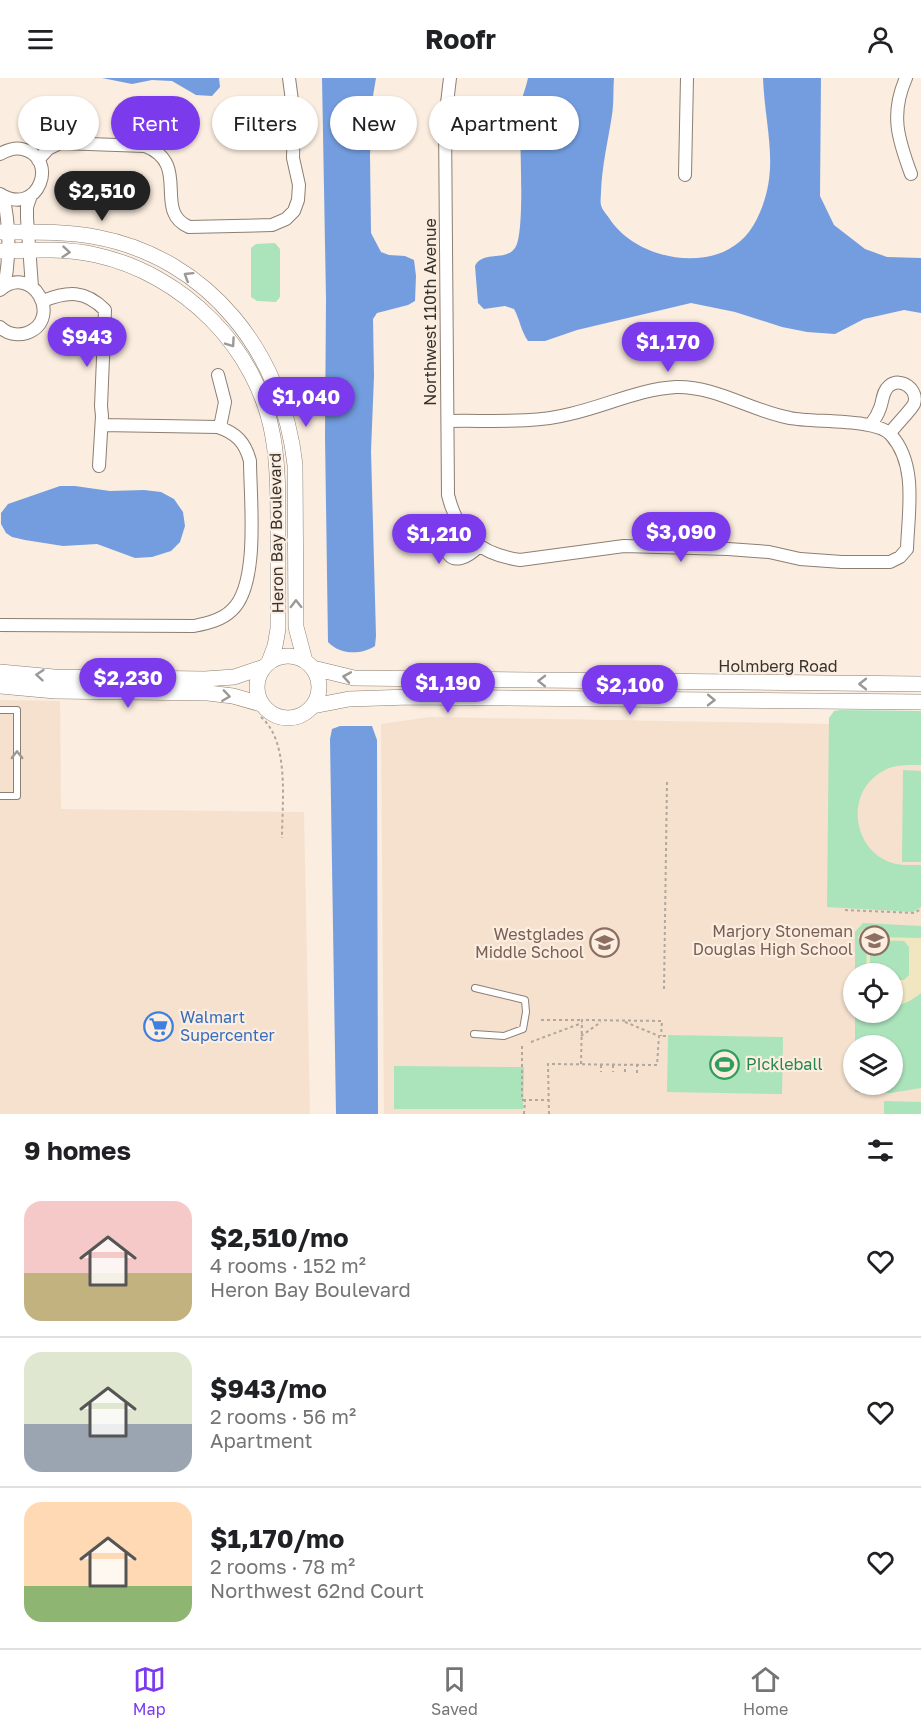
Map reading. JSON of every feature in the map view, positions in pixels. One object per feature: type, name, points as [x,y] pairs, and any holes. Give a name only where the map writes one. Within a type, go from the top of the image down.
[{"type":"street","points":[[156,150],[165,159],[169,169],[174,215],[180,223],[189,227],[272,225],[286,219],[294,211],[298,200],[299,185],[293,158],[294,116],[289,78]]},
{"type":"street","name":"Northwest 110th Avenue","points":[[450,78],[445,120],[448,495],[453,516],[475,542]]},
{"type":"street","points":[[685,175],[687,78]]},
{"type":"street","points":[[906,78],[900,93],[897,124],[898,140],[911,174]]},
{"type":"street","points":[[38,160],[48,149],[60,143],[111,145]]},
{"type":"street","points":[[0,154],[18,148],[33,154],[38,160],[43,175],[37,190],[31,195],[16,200],[2,195],[7,274],[2,289]]},
{"type":"street","points":[[31,195],[27,207],[32,287]]},
{"type":"street","name":"Heron Bay Boulevard","points":[[4,232],[59,233],[96,237],[131,246],[165,262],[198,283],[222,304],[250,337],[268,369],[282,402],[293,446],[296,627],[309,665]]},
{"type":"street","name":"Heron Bay Boulevard","points":[[4,251],[62,251],[95,255],[128,265],[159,279],[182,294],[207,316],[228,337],[245,362],[268,414],[277,466],[278,629],[275,646],[266,665]]},
{"type":"street","points":[[0,327],[12,334],[30,332],[42,319],[44,310],[39,293],[32,287],[18,283],[2,289]]},
{"type":"street","points":[[43,301],[56,296],[80,294],[96,301],[105,310],[99,466]]},
{"type":"street","points":[[218,375],[225,402],[220,427]]},
{"type":"street","points":[[448,421],[546,419],[572,414],[653,390],[678,387],[709,391],[789,418],[881,428],[903,455],[909,482],[908,549],[900,557],[890,562],[842,562],[800,559],[769,552],[624,546],[519,560],[502,557],[475,542],[466,558],[460,560],[450,556],[445,541],[450,529],[457,522]]},
{"type":"street","points":[[0,625],[194,626],[223,617],[239,603],[251,559],[250,461],[247,448],[241,439],[231,431],[220,427],[102,426]]},
{"type":"street","points":[[653,547],[659,526],[668,521],[675,521],[684,525],[688,535],[688,548]]},
{"type":"street","points":[[0,672],[54,677],[205,679],[234,677],[266,665],[275,659],[290,656],[309,665],[318,677],[320,687],[318,697],[306,713],[297,718],[287,719],[260,710],[232,696],[207,693],[54,691],[0,686]]},
{"type":"street","points":[[260,710],[256,689],[260,673],[266,665]]},
{"type":"street","name":"Holmberg Road","points":[[309,665],[354,678],[921,684]]},
{"type":"street","points":[[313,706],[349,699],[410,697],[921,702]]},
{"type":"lane","points":[[0,710],[17,710],[17,796],[0,796]]},
{"type":"lane","points":[[474,1034],[504,1036],[523,1029],[526,1012],[525,1000],[475,988]]},
{"type":"path","points":[[260,710],[269,724],[280,757],[282,838]]},
{"type":"path","points":[[664,988],[667,781]]},
{"type":"path","points":[[845,910],[914,913],[921,909]]},
{"type":"path","points":[[541,1020],[662,1022],[657,1065],[548,1064],[549,1114]]},
{"type":"path","points":[[581,1036],[602,1021]]},
{"type":"path","points":[[624,1021],[660,1036],[668,1036]]},
{"type":"path","points":[[577,1072],[582,1022]]},
{"type":"path","points":[[531,1042],[582,1022]]},
{"type":"path","points":[[522,1046],[522,1100],[548,1099]]},
{"type":"path","points":[[594,1059],[594,1065]]},
{"type":"path","points":[[606,1059],[606,1065]]},
{"type":"path","points":[[618,1059],[618,1065]]},
{"type":"path","points":[[630,1059],[630,1065]]},
{"type":"path","points":[[642,1059],[642,1065]]},
{"type":"path","points":[[565,1064],[565,1071]]},
{"type":"path","points":[[589,1065],[589,1072]]},
{"type":"path","points":[[601,1065],[601,1072]]},
{"type":"path","points":[[613,1065],[613,1072]]},
{"type":"path","points":[[625,1065],[625,1072]]},
{"type":"path","points":[[637,1065],[637,1073]]},
{"type":"path","points":[[543,1073],[548,1073]]},
{"type":"path","points":[[543,1086],[548,1086]]},
{"type":"path","points":[[543,1097],[548,1099]]},
{"type":"path","points":[[524,1114],[525,1100]]},
{"type":"shaded area","points":[[0,700],[60,701],[61,809],[304,812],[310,1114],[0,1114]]},
{"type":"shaded area","name":"Westglades Middle School","points":[[430,717],[829,724],[921,717],[921,1114],[384,1114],[381,724]]},
{"type":"green space","points":[[275,243],[280,249],[280,297],[276,302],[257,301],[251,297],[251,248],[256,244]]},
{"type":"green space","points":[[834,711],[921,711],[921,765],[894,767],[872,779],[859,803],[858,817],[860,831],[866,844],[876,854],[893,863],[921,865],[921,907],[913,912],[827,907],[829,718]]},
{"type":"green space","points":[[903,770],[921,771],[921,862],[902,862]]},
{"type":"green space","points":[[863,923],[921,926],[921,1088],[903,1091],[903,1035],[855,1035],[855,1023],[903,1023],[903,963],[855,963],[855,932]]},
{"type":"green space","name":"PIckleball","points":[[668,1035],[783,1037],[782,1094],[667,1092]]},
{"type":"green space","points":[[394,1066],[524,1067],[523,1109],[394,1109]]},
{"type":"green space","points":[[884,1101],[921,1102],[921,1114],[884,1114]]},
{"type":"sand","points":[[869,927],[876,930],[880,937],[921,938],[921,993],[903,1004],[903,980],[909,975],[909,947],[904,941],[875,940],[870,945],[870,963],[866,963],[867,949],[860,945],[858,937],[862,930]]},
{"type":"water","points":[[102,78],[219,78],[220,87],[212,96],[196,95],[172,81],[152,80],[132,84]]},
{"type":"water","points":[[322,78],[376,78],[373,96],[330,96],[330,150],[370,150],[371,233],[381,252],[414,260],[416,276],[415,301],[377,313],[373,319],[374,376],[371,451],[376,636],[375,646],[357,652],[338,649],[328,642]]},
{"type":"water","points":[[528,78],[614,78],[613,110],[602,182],[602,207],[624,235],[642,247],[682,258],[703,257],[722,252],[740,242],[753,226],[762,207],[768,189],[770,171],[763,78],[821,78],[820,196],[834,225],[865,249],[887,257],[921,258],[921,313],[904,310],[864,319],[835,334],[782,327],[735,312],[691,303],[577,330],[545,341],[528,341],[514,309],[505,306],[484,309],[478,303],[475,266],[483,258],[506,254],[515,248],[520,223],[520,150],[579,150],[579,96],[523,96]]},
{"type":"water","points":[[60,486],[110,491],[161,492],[174,499],[183,512],[185,526],[180,542],[171,551],[152,557],[135,558],[97,544],[63,546],[25,540],[6,533],[1,524],[1,513],[8,504]]},
{"type":"water","points":[[340,726],[372,726],[377,740],[378,1114],[336,1114],[330,739],[332,729]]},
{"type":"place","name":"Marjory Stoneman Douglas High School","points":[[874,940]]},
{"type":"place","name":"Westglades Middle School","points":[[605,943]]},
{"type":"place","name":"Walmart Supercenter","points":[[159,1026]]},
{"type":"place","name":"PIckleball","points":[[725,1064]]}]
